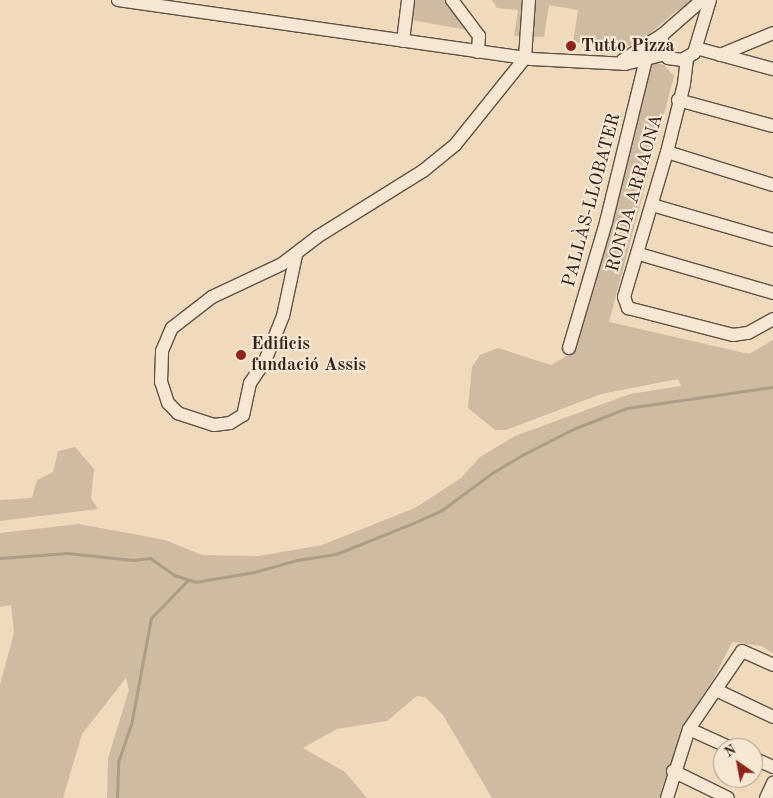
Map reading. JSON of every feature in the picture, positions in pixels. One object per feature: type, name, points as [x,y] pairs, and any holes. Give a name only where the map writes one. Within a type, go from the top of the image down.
[{"type":"street","points":[[118,0],[525,58],[622,62],[625,64],[646,59],[669,57],[687,59]]},
{"type":"street","points":[[403,41],[408,0]]},
{"type":"street","points":[[452,0],[479,36],[478,52]]},
{"type":"street","points":[[296,255],[283,316],[265,361],[250,383],[242,415],[230,423],[214,425],[178,413],[168,403],[161,382],[162,351],[172,328],[212,297],[249,282],[296,255],[316,237],[423,171],[455,146],[525,58],[529,0]]},
{"type":"street","points":[[622,62],[676,25],[702,0]]},
{"type":"street","name":"RONDA ARRAONA","points":[[710,0],[696,44],[687,59],[667,152],[639,254],[624,297],[628,308],[733,336],[748,334],[772,317]]},
{"type":"street","points":[[676,25],[688,27],[696,44],[720,55],[773,69]]},
{"type":"street","points":[[720,55],[773,33]]},
{"type":"street","name":"RONDA ARRAONA","points":[[662,35],[661,45],[669,57],[681,87]]},
{"type":"street","name":"PALLÀS-LLOBATER","points":[[569,348],[606,222],[646,59]]},
{"type":"street","points":[[678,100],[773,126]]},
{"type":"street","points":[[667,152],[773,185]]},
{"type":"street","points":[[652,205],[773,240]]},
{"type":"street","points":[[639,254],[773,293]]},
{"type":"street","points":[[667,798],[673,771],[689,729],[742,651],[773,665]]},
{"type":"street","points":[[716,690],[773,717]]},
{"type":"street","points":[[689,729],[713,740]]},
{"type":"street","points":[[673,771],[728,798]]},
{"type":"street","points":[[766,798],[773,783]]},
{"type":"shaded area","points":[[408,0],[450,0],[473,31],[405,19]]},
{"type":"shaded area","points":[[492,0],[696,0],[676,11],[639,43],[615,50],[573,42],[578,10],[549,5],[544,37],[514,36],[518,10],[497,8]]},
{"type":"shaded area","points":[[654,62],[664,65],[674,76],[609,322],[749,354],[773,340],[773,653],[761,646],[732,642],[714,678],[685,723],[661,798],[492,798],[443,715],[425,697],[417,696],[387,721],[337,729],[303,748],[345,772],[367,798],[107,798],[108,758],[129,690],[126,678],[82,734],[63,798],[0,798],[0,685],[14,633],[11,605],[0,607],[0,533],[79,524],[165,540],[202,555],[259,556],[322,545],[415,508],[461,478],[480,457],[515,436],[630,394],[681,386],[678,379],[601,394],[506,430],[495,430],[468,408],[472,367],[480,355],[498,348],[551,365],[574,352],[648,66]]},
{"type":"shaded area","points":[[75,447],[94,469],[91,498],[98,509],[0,521],[0,500],[32,498],[37,480],[53,472],[58,451]]},
{"type":"waterway","points":[[0,558],[67,553],[133,560],[150,558],[174,575],[195,582],[254,572],[297,560],[336,554],[442,510],[492,473],[524,454],[573,429],[627,408],[773,387]]},
{"type":"waterway","points":[[117,798],[118,762],[131,725],[151,618],[188,580]]},
{"type":"place","name":"Tutto Pizza","points":[[571,46]]},
{"type":"place","name":"Edificis fundació Assis","points":[[241,355]]}]
